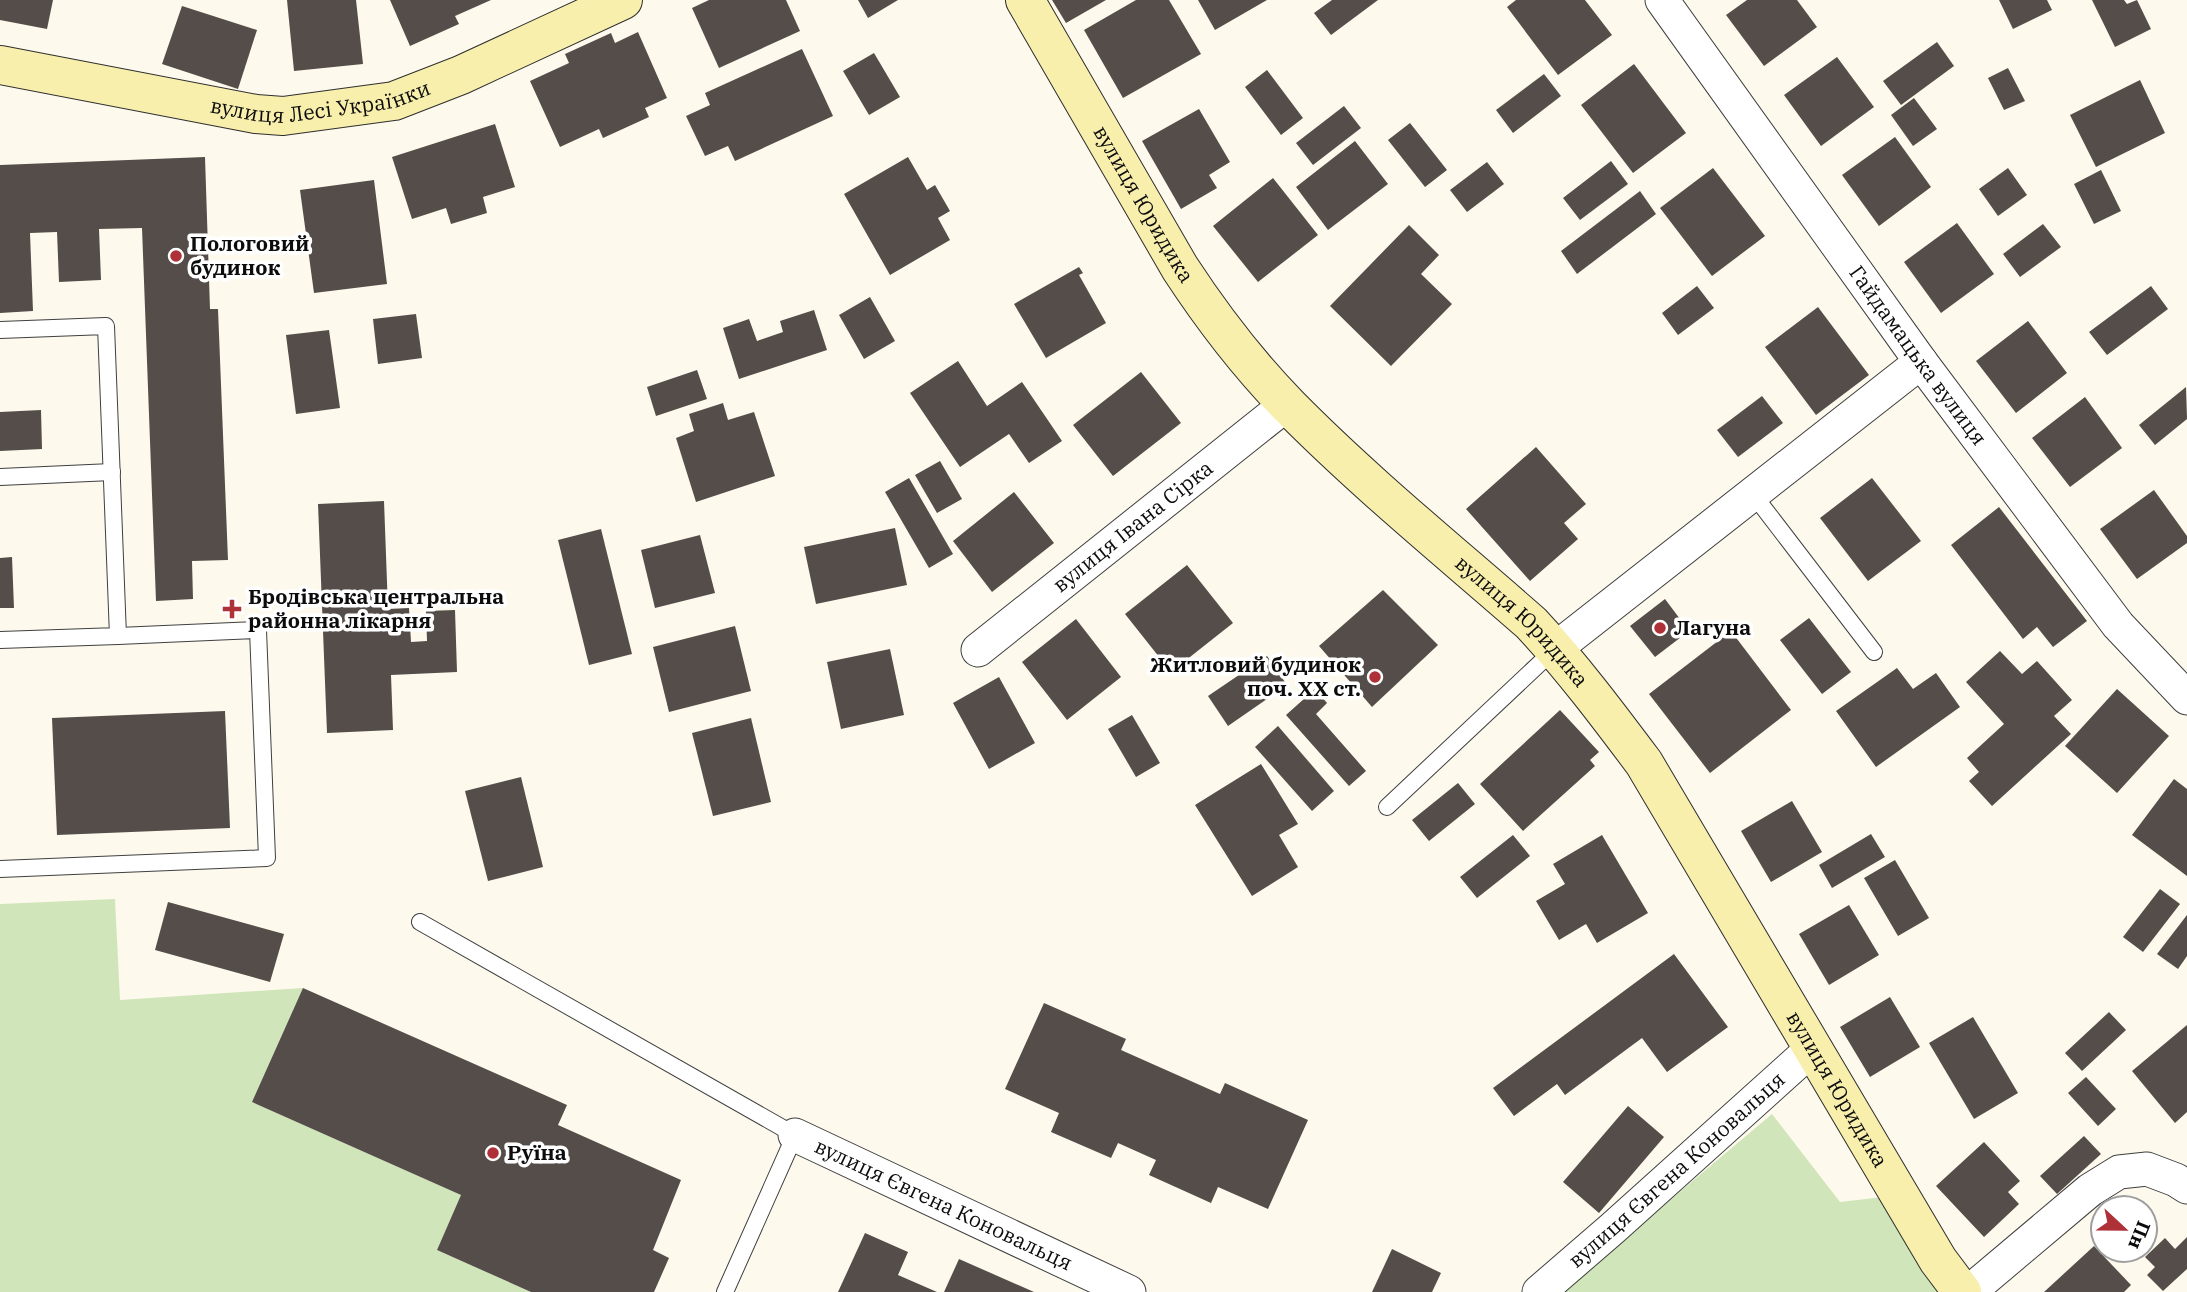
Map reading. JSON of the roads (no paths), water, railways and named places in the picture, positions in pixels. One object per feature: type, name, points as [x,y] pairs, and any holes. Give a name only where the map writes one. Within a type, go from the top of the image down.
[{"type":"street","name":"вулиця Лесі Українки","points":[[0,65],[256,114],[283,116],[394,101],[461,75],[623,0]]},
{"type":"street","name":"вулиця Юридика","points":[[1025,0],[1180,268],[1207,309],[1287,404],[1382,493],[1531,623],[1555,649],[1644,763],[1938,1260],[1962,1292]]},
{"type":"street","name":"Гайдамацька вулиця","points":[[1662,0],[1921,362],[2118,625],[2187,698]]},
{"type":"street","points":[[1555,649],[1921,362]]},
{"type":"street","name":"вулиця Івана Сірка","points":[[978,650],[1287,404]]},
{"type":"street","name":"вулиця Євгена Коновальця","points":[[1539,1292],[1813,1048]]},
{"type":"street","name":"вулиця Євгена Коновальця","points":[[795,1135],[1129,1292]]},
{"type":"street","points":[[1969,1292],[2090,1190],[2119,1172],[2147,1169],[2187,1186]]},
{"type":"lane","points":[[0,330],[106,326],[118,636]]},
{"type":"lane","points":[[0,477],[112,472]]},
{"type":"lane","points":[[1753,494],[1874,652]]},
{"type":"lane","points":[[0,640],[258,630],[268,858],[0,869]]},
{"type":"lane","points":[[1387,807],[1555,649]]},
{"type":"lane","points":[[420,922],[795,1135],[725,1292]]},
{"type":"place","name":"Пологовий будинок","points":[[176,256]]},
{"type":"place","name":"Бродівська центральна районна лікарня","points":[[232,609]]},
{"type":"place","name":"Лагуна","points":[[1660,628]]},
{"type":"place","name":"Житловий будинок поч. XX ст.","points":[[1375,677]]},
{"type":"place","name":"Руїна","points":[[493,1153]]}]
